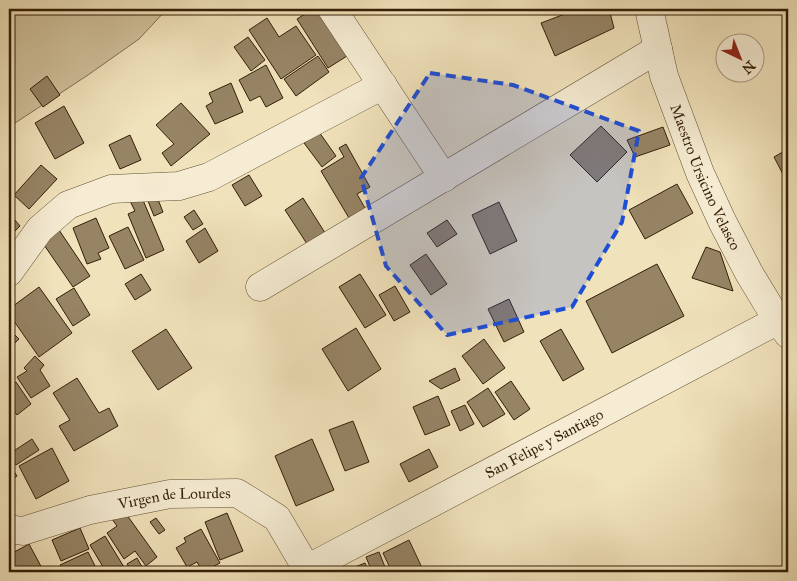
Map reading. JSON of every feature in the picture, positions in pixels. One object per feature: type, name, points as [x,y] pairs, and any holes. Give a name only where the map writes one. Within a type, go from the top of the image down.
[{"type":"street","points":[[332,9],[444,178]]},
{"type":"street","name":"Maestro Ursicino Velasco","points":[[649,9],[664,76],[700,172],[722,221],[749,273],[785,323]]},
{"type":"street","points":[[260,287],[658,49]]},
{"type":"street","points":[[9,272],[40,229],[68,205],[111,189],[179,186],[209,177],[383,85]]},
{"type":"street","name":"San Felipe y Santiago","points":[[304,571],[785,323]]},
{"type":"street","name":"Virgen de Lourdes","points":[[9,529],[23,531],[90,510],[170,494],[237,493],[277,518],[304,571]]},
{"type":"highlighted area","points":[[430,73],[513,85],[639,131],[622,222],[572,307],[447,335],[386,266],[361,178]]},
{"type":"shaded area","points":[[9,9],[167,9],[139,39],[9,127]]},
{"type":"building","points":[[235,9],[250,9],[238,15]]},
{"type":"building","points":[[313,9],[318,9],[347,56],[328,68],[297,19]]},
{"type":"building","points":[[578,9],[609,9],[614,28],[555,56],[541,23]]},
{"type":"building","points":[[267,18],[279,37],[296,26],[316,55],[281,79],[249,30]]},
{"type":"building","points":[[248,37],[265,60],[251,71],[234,47]]},
{"type":"building","points":[[318,56],[329,72],[296,96],[284,79]]},
{"type":"building","points":[[266,65],[283,98],[266,107],[260,96],[250,101],[239,80]]},
{"type":"building","points":[[47,76],[60,95],[43,107],[30,89]]},
{"type":"building","points":[[231,83],[243,112],[215,124],[206,106],[213,102],[209,93]]},
{"type":"building","points":[[181,103],[210,134],[171,166],[162,153],[174,144],[156,125]]},
{"type":"building","points":[[64,106],[84,143],[55,159],[35,123]]},
{"type":"building","points":[[601,126],[627,152],[597,182],[570,155]]},
{"type":"building","points":[[663,127],[670,145],[635,157],[627,140]]},
{"type":"building","points":[[319,132],[336,156],[322,167],[304,143]]},
{"type":"building","points":[[130,135],[141,160],[120,169],[109,145]]},
{"type":"building","points":[[346,144],[370,187],[357,194],[365,208],[349,218],[321,171],[344,157],[339,148]]},
{"type":"building","points":[[788,149],[788,184],[774,157]]},
{"type":"building","points":[[41,165],[57,179],[29,209],[14,195]]},
{"type":"building","points":[[249,175],[262,196],[245,206],[232,185]]},
{"type":"building","points":[[677,184],[693,213],[645,239],[629,210]]},
{"type":"building","points":[[140,193],[164,250],[146,258],[128,214],[135,211],[129,199]]},
{"type":"building","points":[[157,197],[163,212],[154,216],[148,201]]},
{"type":"building","points":[[303,198],[327,236],[309,247],[285,210]]},
{"type":"building","points":[[499,202],[517,241],[490,254],[472,215]]},
{"type":"building","points":[[194,210],[203,224],[193,230],[184,217]]},
{"type":"building","points":[[9,213],[20,226],[9,237]]},
{"type":"building","points":[[96,218],[109,248],[98,253],[101,259],[87,264],[73,228]]},
{"type":"building","points":[[447,220],[457,234],[437,247],[427,233]]},
{"type":"building","points":[[128,227],[144,260],[125,269],[109,236]]},
{"type":"building","points":[[205,228],[218,251],[199,263],[186,241]]},
{"type":"building","points":[[59,230],[90,276],[73,287],[42,242]]},
{"type":"building","points":[[706,247],[720,252],[733,291],[692,278]]},
{"type":"building","points":[[426,254],[447,284],[431,295],[410,265]]},
{"type":"building","points":[[657,264],[684,316],[612,353],[586,301]]},
{"type":"building","points":[[141,274],[151,290],[135,300],[125,284]]},
{"type":"building","points":[[360,274],[386,315],[365,328],[339,287]]},
{"type":"building","points":[[395,286],[410,312],[394,321],[379,295]]},
{"type":"building","points":[[39,287],[72,333],[39,357],[9,314],[9,309]]},
{"type":"building","points":[[74,288],[90,315],[73,326],[56,299]]},
{"type":"building","points":[[509,299],[524,332],[504,342],[488,309]]},
{"type":"building","points":[[356,328],[381,369],[348,391],[322,349]]},
{"type":"building","points":[[9,329],[19,339],[9,349]]},
{"type":"building","points":[[166,329],[192,368],[158,390],[132,351]]},
{"type":"building","points":[[561,329],[584,369],[563,381],[540,341]]},
{"type":"building","points":[[484,339],[505,368],[483,384],[462,356]]},
{"type":"building","points":[[35,356],[44,365],[40,370],[50,386],[31,398],[17,377],[27,371],[24,368]]},
{"type":"building","points":[[455,368],[460,380],[441,389],[429,381]]},
{"type":"building","points":[[77,378],[99,413],[109,408],[118,426],[74,451],[59,426],[70,420],[53,393]]},
{"type":"building","points":[[511,381],[530,409],[514,420],[495,392]]},
{"type":"building","points":[[16,382],[31,404],[17,415],[9,403],[9,387]]},
{"type":"building","points":[[488,388],[505,414],[483,427],[467,402]]},
{"type":"building","points":[[438,396],[450,425],[425,435],[413,407]]},
{"type":"building","points":[[465,405],[474,424],[460,431],[451,411]]},
{"type":"building","points":[[353,421],[369,462],[345,471],[329,430]]},
{"type":"building","points":[[32,439],[39,450],[16,465],[9,454]]},
{"type":"building","points":[[312,439],[334,490],[296,506],[275,456]]},
{"type":"building","points":[[52,448],[69,481],[36,499],[19,466]]},
{"type":"building","points":[[429,449],[438,467],[409,482],[400,464]]},
{"type":"building","points":[[9,464],[17,476],[9,482]]},
{"type":"building","points":[[124,511],[157,557],[146,566],[135,551],[124,559],[107,533],[117,526],[112,519]]},
{"type":"building","points":[[227,513],[243,551],[220,560],[205,522]]},
{"type":"building","points":[[156,518],[165,530],[159,534],[150,522]]},
{"type":"building","points":[[80,528],[89,549],[61,561],[52,540]]},
{"type":"building","points":[[201,529],[220,563],[203,572],[197,562],[187,567],[176,548],[186,542],[184,538]]},
{"type":"building","points":[[105,536],[127,572],[106,572],[90,545]]},
{"type":"building","points":[[409,540],[424,572],[392,572],[383,553]]},
{"type":"building","points":[[29,544],[43,570],[38,572],[10,572],[9,555]]},
{"type":"building","points":[[88,552],[98,572],[64,572],[60,565]]},
{"type":"building","points":[[379,552],[387,572],[372,572],[366,557]]},
{"type":"building","points":[[137,558],[145,572],[132,572],[127,564]]},
{"type":"building","points":[[365,563],[369,572],[342,572]]},
{"type":"building","points":[[57,567],[59,572],[45,572]]}]
